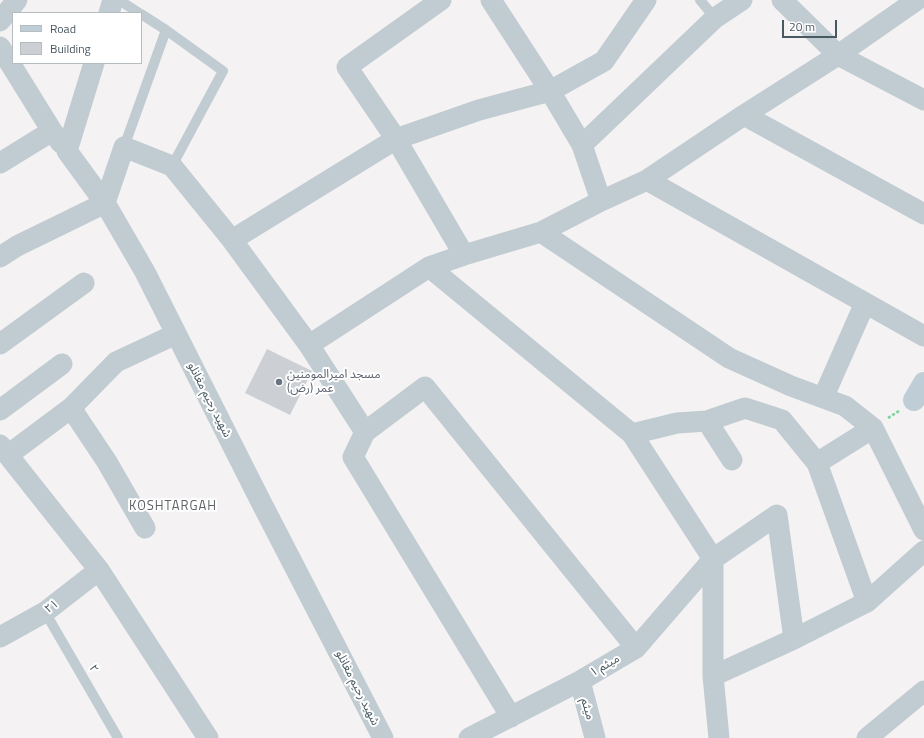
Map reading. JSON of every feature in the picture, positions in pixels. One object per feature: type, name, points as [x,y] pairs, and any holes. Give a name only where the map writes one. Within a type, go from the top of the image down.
[{"type":"street","points":[[0,20],[17,0]]},
{"type":"street","points":[[109,12],[113,0]]},
{"type":"street","points":[[441,0],[346,67],[396,139],[464,255]]},
{"type":"street","points":[[490,0],[550,90],[582,145],[601,201]]},
{"type":"street","points":[[232,240],[396,139],[478,110],[550,90],[604,61],[646,0]]},
{"type":"street","points":[[582,145],[715,18],[742,0]]},
{"type":"street","points":[[782,0],[838,55],[924,100]]},
{"type":"street","points":[[309,346],[429,267],[541,232],[601,201],[647,180],[744,115],[838,55],[917,0]]},
{"type":"street","name":"شهید رحیم مغانلو","points":[[0,47],[52,131],[105,203],[145,272],[260,500],[383,738]]},
{"type":"street","points":[[67,151],[94,64]]},
{"type":"street","points":[[744,115],[924,214]]},
{"type":"street","points":[[0,163],[52,131]]},
{"type":"street","points":[[0,257],[18,246],[105,203],[124,147],[172,166],[232,240],[309,346],[365,432]]},
{"type":"street","points":[[647,180],[924,336]]},
{"type":"street","points":[[541,232],[729,358],[791,386],[845,406],[873,428],[924,530]]},
{"type":"street","points":[[429,267],[632,434],[713,559],[713,676],[719,738]]},
{"type":"street","points":[[0,344],[84,283]]},
{"type":"street","points":[[823,398],[865,303]]},
{"type":"street","points":[[176,334],[116,362],[71,408],[4,450],[99,570],[208,738]]},
{"type":"street","points":[[0,410],[62,364]]},
{"type":"street","points":[[511,717],[353,457],[365,432],[424,387],[636,648]]},
{"type":"street","points":[[71,408],[107,462],[145,528]]},
{"type":"street","points":[[632,434],[677,423],[707,421],[745,408],[782,420],[817,462],[867,602]]},
{"type":"street","points":[[707,421],[732,460]]},
{"type":"street","points":[[817,462],[873,428]]},
{"type":"street","name":"۱ میثم","points":[[469,738],[580,681],[636,648],[713,559],[777,515],[794,639]]},
{"type":"street","points":[[713,676],[794,639],[867,602],[924,551]]},
{"type":"street","name":"۲۱","points":[[0,637],[45,612],[99,570]]},
{"type":"street","name":"میثم","points":[[580,681],[595,738]]},
{"type":"street","points":[[868,738],[924,691]]},
{"type":"lane","points":[[119,0],[137,12]]},
{"type":"lane","points":[[700,0],[715,18]]},
{"type":"lane","points":[[142,15],[166,30],[223,71],[172,166]]},
{"type":"lane","points":[[124,147],[166,30]]},
{"type":"lane","name":"۲","points":[[45,612],[118,738]]},
{"type":"path","points":[[873,428],[919,392]]},
{"type":"building","name":"مسجد امیرالمومنین عمر (رض)","points":[[267,349],[312,371],[290,415],[245,393]]},
{"type":"place","name":"مسجد امیرالمومنین عمر (رض)","points":[[279,382]]},
{"type":"district","name":"KOSHTARGAH","points":[[173,507]]}]
